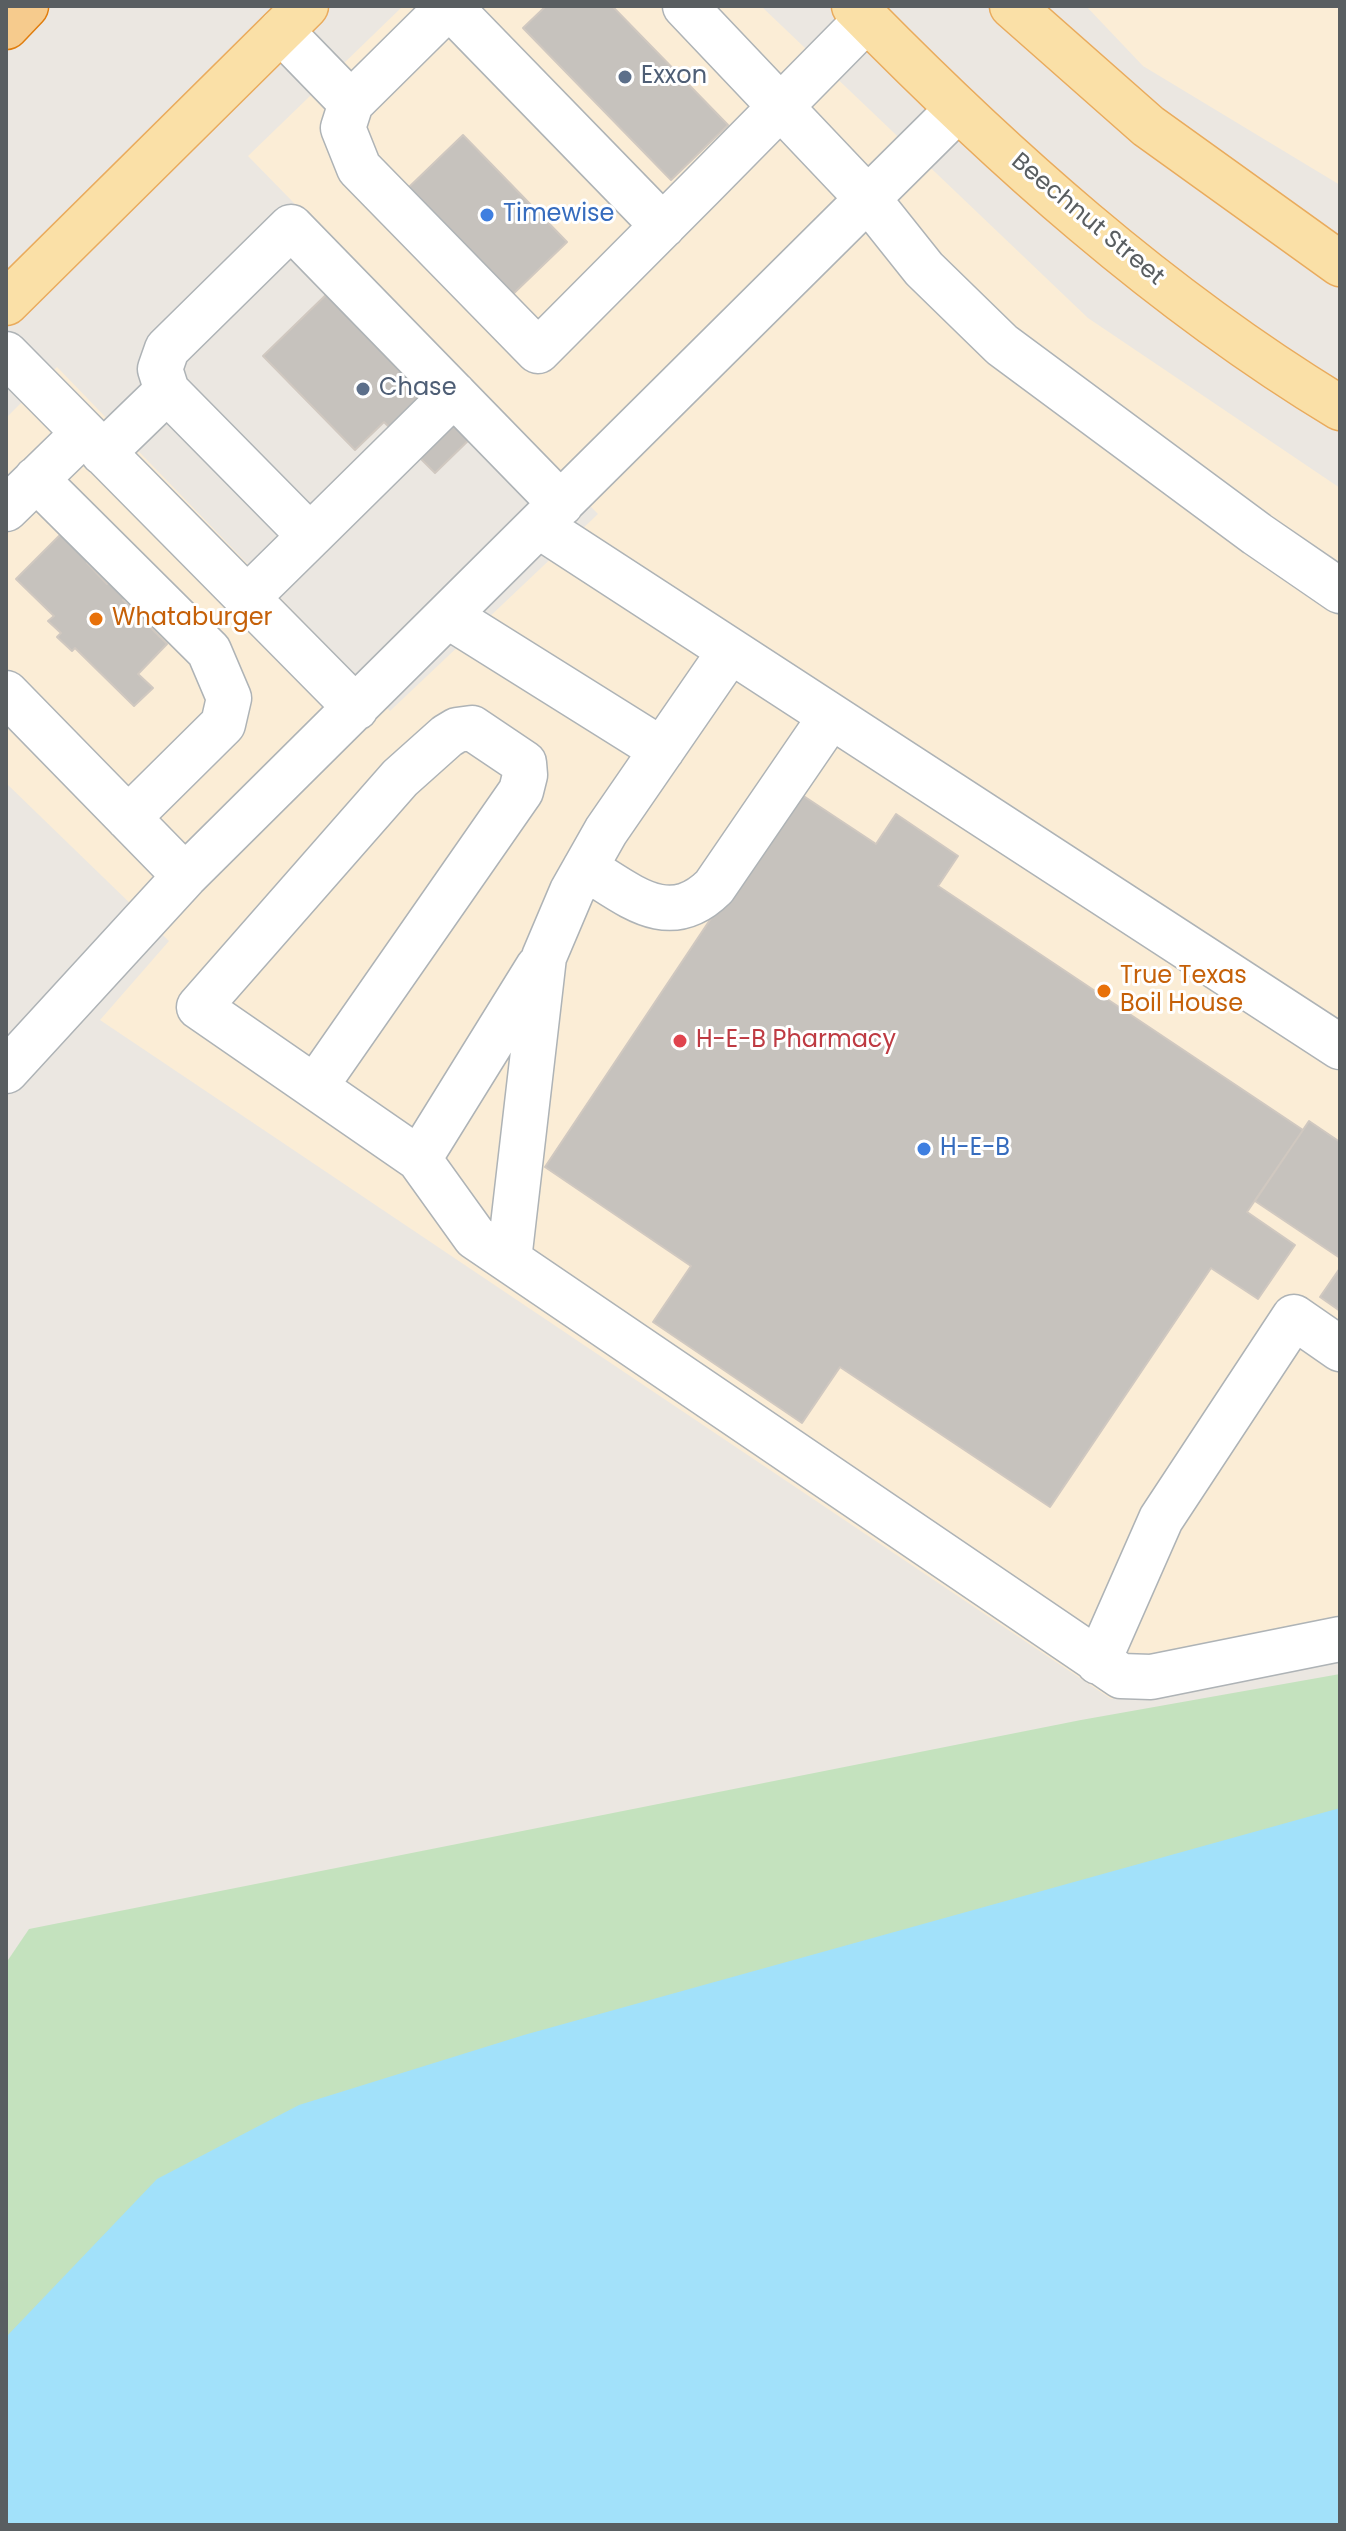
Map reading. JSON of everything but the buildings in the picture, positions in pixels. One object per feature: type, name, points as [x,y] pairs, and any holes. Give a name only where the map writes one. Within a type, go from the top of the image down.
[{"type":"highway","points":[[6,27],[26,6]]},
{"type":"main road","points":[[1012,6],[1148,126],[1340,264]]},
{"type":"main road","name":"Beechnut Street","points":[[861,13],[958,109],[1116,249],[1209,320],[1340,408]]},
{"type":"main road","points":[[6,303],[294,18]]},
{"type":"lane","points":[[663,226],[449,6],[351,103],[343,128],[359,168],[538,351],[663,226],[782,106],[861,13]]},
{"type":"lane","points":[[685,6],[869,200],[924,269],[1002,345],[1257,534],[1340,591]]},
{"type":"lane","points":[[294,18],[351,103]]},
{"type":"lane","points":[[6,1071],[185,876],[958,109]]},
{"type":"lane","points":[[310,536],[167,391],[160,369],[167,349],[291,227],[454,394],[550,515],[730,651],[1340,1047]]},
{"type":"lane","points":[[6,354],[356,708]]},
{"type":"lane","points":[[128,818],[223,724],[229,698],[209,651],[21,494],[167,391]]},
{"type":"lane","points":[[247,598],[454,394]]},
{"type":"lane","points":[[448,616],[662,750]]},
{"type":"lane","points":[[419,1159],[544,957],[585,868],[730,651]]},
{"type":"lane","points":[[6,693],[185,876]]},
{"type":"lane","points":[[585,868],[657,908],[686,907],[701,900],[714,887],[831,716]]},
{"type":"lane","points":[[315,1087],[521,791],[524,763],[472,728],[457,730],[447,736],[400,778],[199,1007],[419,1159],[475,1237],[1121,1676],[1151,1677],[1340,1639]]},
{"type":"lane","points":[[509,1260],[544,957]]},
{"type":"lane","points":[[1098,1662],[1161,1519],[1294,1317],[1340,1349]]},
{"type":"shaded area","points":[[403,6],[761,6],[1088,318],[1340,488],[1340,1660],[1111,1699],[100,1020],[169,941],[6,783],[6,418],[57,367],[390,711],[598,514],[248,156]]},
{"type":"shaded area","points":[[1086,6],[1340,6],[1340,185],[1143,66]]},
{"type":"green space","points":[[1340,1674],[1340,2525],[6,2525],[6,1963],[29,1929],[1081,1720]]},
{"type":"water","points":[[1340,1808],[1340,2525],[6,2525],[6,2337],[157,2179],[299,2105],[524,2035]]},
{"type":"place","name":"Exxon","points":[[625,77]]},
{"type":"place","name":"Timewise","points":[[487,215]]},
{"type":"place","name":"Chase","points":[[363,389]]},
{"type":"place","name":"Whataburger","points":[[96,619]]},
{"type":"place","name":"True Texas Boil House","points":[[1104,991]]},
{"type":"place","name":"H-E-B Pharmacy","points":[[680,1041]]},
{"type":"place","name":"H-E-B","points":[[924,1149]]}]
